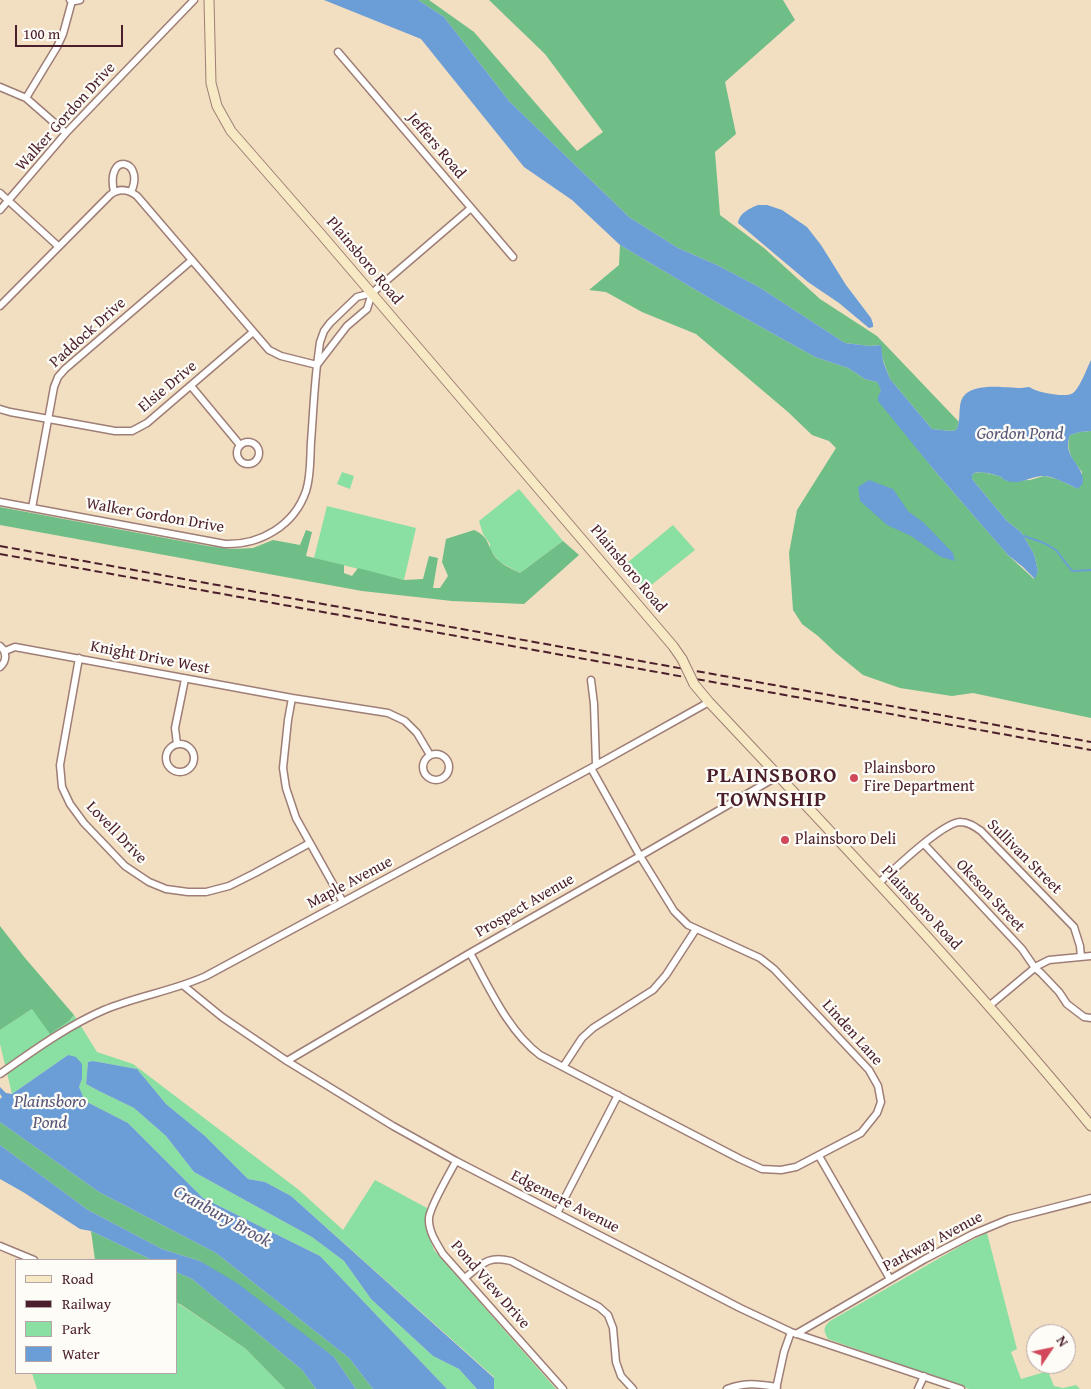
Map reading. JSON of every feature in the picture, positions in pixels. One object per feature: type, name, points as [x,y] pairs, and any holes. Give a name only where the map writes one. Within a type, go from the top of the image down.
[{"type":"street","points":[[26,98],[58,47],[71,0],[80,0]]},
{"type":"street","name":"Walker Gordon Drive","points":[[0,210],[66,133],[194,0]]},
{"type":"street","name":"Plainsboro Road","points":[[209,0],[212,83],[217,106],[239,141],[372,293],[674,646],[694,684],[709,702],[989,1006],[1091,1126]]},
{"type":"street","name":"Jeffers Road","points":[[338,52],[513,256]]},
{"type":"street","points":[[0,87],[26,98],[66,133]]},
{"type":"street","points":[[114,192],[113,171],[117,166],[123,164],[131,168],[134,173],[134,184],[131,192]]},
{"type":"street","points":[[0,306],[114,192],[122,190],[136,195],[267,348],[275,354],[317,365],[347,326],[367,308],[372,293],[471,208]]},
{"type":"street","points":[[0,193],[58,246]]},
{"type":"street","name":"Paddock Drive","points":[[32,508],[55,382],[63,370],[192,260]]},
{"type":"street","name":"Walker Gordon Drive","points":[[0,502],[225,544],[247,543],[268,536],[290,518],[299,506],[305,492],[310,471],[317,365],[320,342],[324,331],[357,297],[372,293]]},
{"type":"street","name":"Elsie Drive","points":[[0,409],[118,432],[132,431],[145,424],[253,332]]},
{"type":"street","points":[[191,386],[240,445]]},
{"type":"street","name":"Knight Drive West","points":[[2,648],[15,647],[292,698],[388,713],[405,721],[417,733],[430,755]]},
{"type":"street","points":[[0,667],[5,661],[2,648]]},
{"type":"street","name":"Lovell Drive","points":[[79,658],[60,765],[62,787],[70,804],[84,824],[125,866],[149,882],[166,889],[206,892],[229,886],[310,843]]},
{"type":"street","points":[[177,744],[175,728],[186,679]]},
{"type":"street","points":[[591,680],[594,704],[593,767]]},
{"type":"street","points":[[292,698],[283,768],[286,788],[296,818],[343,902]]},
{"type":"street","name":"Maple Avenue","points":[[0,1074],[67,1029],[91,1016],[136,998],[184,986],[218,970],[709,702]]},
{"type":"street","points":[[177,744],[186,745],[193,754],[191,765],[182,771],[174,770],[166,761],[169,749],[177,744]]},
{"type":"street","points":[[430,755],[442,755],[448,761],[449,770],[440,780],[430,779],[424,772],[424,762],[430,755]]},
{"type":"street","name":"Linden Lane","points":[[470,953],[516,1032],[529,1047],[540,1055],[762,1169],[781,1170],[796,1167],[819,1156],[861,1133],[877,1113],[880,1102],[878,1086],[869,1070],[774,969],[760,958],[688,925],[674,911],[640,856],[593,767]]},
{"type":"street","name":"Prospect Avenue","points":[[287,1061],[470,953],[778,776]]},
{"type":"street","name":"Sullivan Street","points":[[878,884],[936,834],[958,822],[971,824],[981,831],[1074,927],[1080,946],[1080,957]]},
{"type":"street","name":"Okeson Street","points":[[924,844],[1022,949],[1035,968],[1059,992],[1067,1004],[1084,1017],[1091,1018]]},
{"type":"street","points":[[563,1067],[582,1038],[593,1028],[653,990],[666,976],[696,929]]},
{"type":"street","points":[[989,1006],[1035,968],[1049,960],[1091,956]]},
{"type":"street","name":"Edgemere Avenue","points":[[184,986],[222,1017],[287,1061],[393,1126],[557,1214],[740,1308],[794,1332],[962,1389]]},
{"type":"street","points":[[557,1214],[618,1095]]},
{"type":"street","points":[[819,1156],[890,1279]]},
{"type":"street","name":"Pond View Drive","points":[[456,1161],[429,1218],[431,1232],[436,1244],[563,1389]]},
{"type":"street","name":"Parkway Avenue","points":[[794,1332],[940,1250],[973,1234],[1009,1219],[1091,1198]]},
{"type":"street","points":[[0,1246],[32,1259]]},
{"type":"street","points":[[465,1278],[483,1263],[494,1258],[502,1258],[599,1307],[608,1316],[613,1328],[616,1362],[621,1376],[633,1389]]},
{"type":"street","points":[[727,1389],[738,1385],[755,1384],[776,1388],[784,1352],[794,1332]]},
{"type":"street","points":[[918,1389],[924,1376]]},
{"type":"green space","points":[[418,0],[429,0],[474,32],[577,151],[603,132],[545,54],[489,0],[783,0],[795,20],[725,82],[736,134],[715,152],[720,215],[764,248],[820,299],[877,336],[959,422],[956,430],[932,429],[890,379],[880,345],[870,346],[845,343],[759,287],[717,265],[678,248],[629,217],[509,101],[444,17]]},
{"type":"green space","points":[[620,245],[716,302],[815,357],[848,368],[865,379],[877,382],[881,390],[878,398],[934,470],[1008,555],[1034,579],[1038,571],[1034,554],[1021,532],[1007,521],[972,479],[972,476],[974,473],[982,472],[999,476],[1007,481],[1030,480],[1044,476],[1057,479],[1078,489],[1082,472],[1069,451],[1070,435],[1091,431],[1091,718],[973,693],[952,696],[900,688],[863,675],[802,624],[793,610],[789,553],[797,510],[836,448],[829,441],[812,435],[788,412],[696,334],[642,312],[606,292],[589,290],[619,265]]},
{"type":"green space","points":[[342,472],[354,476],[350,489],[337,484]]},
{"type":"green space","points":[[519,489],[563,541],[520,573],[500,562],[490,550],[490,544],[483,534],[479,521]]},
{"type":"green space","points":[[327,506],[416,528],[404,580],[314,558]]},
{"type":"green space","points":[[0,507],[231,549],[253,548],[273,540],[300,545],[306,530],[312,532],[306,556],[344,565],[344,573],[352,576],[358,568],[404,580],[423,579],[429,556],[438,558],[433,588],[440,588],[448,576],[442,562],[446,539],[474,530],[484,536],[498,560],[520,573],[563,541],[579,555],[524,604],[452,601],[362,591],[0,525]]},
{"type":"green space","points":[[673,525],[695,550],[645,590],[627,563]]},
{"type":"green space","points":[[0,926],[74,1015],[50,1034],[32,1009],[0,1030]]},
{"type":"green space","points":[[32,1009],[70,1020],[74,1015],[97,1052],[133,1064],[299,1190],[343,1230],[375,1180],[427,1208],[426,1225],[434,1250],[556,1389],[494,1389],[494,1377],[291,1196],[265,1182],[248,1179],[205,1136],[166,1104],[137,1069],[93,1061],[88,1062],[86,1084],[134,1108],[166,1136],[194,1172],[312,1237],[344,1261],[371,1299],[433,1356],[459,1369],[477,1389],[447,1389],[320,1256],[203,1198],[128,1123],[85,1101],[79,1087],[82,1079],[68,1055],[12,1094],[0,1044],[0,1030]]},
{"type":"green space","points":[[0,1122],[99,1192],[216,1253],[349,1358],[373,1389],[356,1389],[334,1357],[200,1261],[162,1249],[88,1210],[0,1145]]},
{"type":"green space","points":[[91,1231],[150,1259],[95,1259]]},
{"type":"green space","points":[[987,1233],[1017,1349],[1011,1352],[1021,1379],[1038,1374],[1049,1374],[1054,1386],[1063,1388],[1076,1385],[1080,1389],[969,1389],[828,1339],[824,1330],[830,1321],[964,1244]]},
{"type":"green space","points":[[178,1273],[192,1279],[302,1370],[316,1389],[285,1389],[246,1349],[178,1304]]},
{"type":"green space","points":[[178,1304],[246,1349],[285,1389],[37,1389],[32,1374],[178,1374]]},
{"type":"water","name":"Gordon Pond","points":[[324,0],[418,0],[444,17],[509,101],[629,217],[678,248],[717,265],[759,287],[845,343],[870,346],[881,345],[883,361],[890,379],[932,429],[956,430],[959,422],[961,401],[968,392],[974,389],[1029,387],[1034,390],[1054,394],[1065,395],[1073,393],[1081,382],[1091,360],[1091,431],[1070,435],[1068,441],[1070,454],[1083,478],[1083,483],[1078,489],[1047,476],[1011,482],[991,474],[977,472],[972,476],[972,479],[1007,521],[1021,532],[1034,554],[1038,571],[1035,579],[1008,555],[934,470],[878,401],[881,391],[877,382],[865,379],[848,368],[815,357],[716,302],[620,245],[572,200],[524,167],[421,39]]},
{"type":"water","points":[[758,205],[767,205],[782,210],[807,227],[871,318],[873,327],[869,328],[839,303],[808,282],[738,223],[739,219],[748,209]]},
{"type":"water","points":[[869,480],[893,489],[908,511],[924,523],[953,553],[955,561],[941,557],[911,536],[887,525],[860,501],[858,487]]},
{"type":"water","name":"Plainsboro Pond","points":[[68,1055],[76,1057],[82,1064],[82,1079],[79,1087],[85,1101],[128,1123],[203,1198],[320,1256],[447,1389],[373,1389],[349,1358],[216,1253],[99,1192],[0,1122],[0,1099],[2,1097],[0,1087],[6,1093],[12,1094]]},
{"type":"water","name":"Plainsboro Pond","points":[[93,1061],[137,1069],[166,1104],[205,1136],[248,1179],[265,1182],[291,1196],[494,1378],[494,1389],[477,1389],[459,1369],[433,1356],[371,1299],[344,1261],[312,1237],[194,1172],[166,1136],[134,1108],[86,1084],[88,1062]]},
{"type":"water","name":"Plainsboro Pond","points":[[0,1145],[88,1210],[162,1249],[200,1261],[237,1283],[334,1357],[356,1389],[316,1389],[302,1370],[192,1279],[178,1273],[178,1259],[150,1259],[91,1231],[80,1229],[0,1179]]},
{"type":"waterway","points":[[1024,536],[1044,543],[1056,550],[1072,571],[1091,570]]},
{"type":"railway","points":[[0,546],[1091,742]]},
{"type":"railway","points":[[0,554],[1091,750]]},
{"type":"place","name":"Plainsboro Fire Department","points":[[854,778]]},
{"type":"place","name":"Plainsboro Deli","points":[[785,840]]},
{"type":"district","name":"PLAINSBORO TOWNSHIP","points":[[772,789]]},
{"type":"water label","name":"Cranbury Brook","points":[[222,1217]]}]
